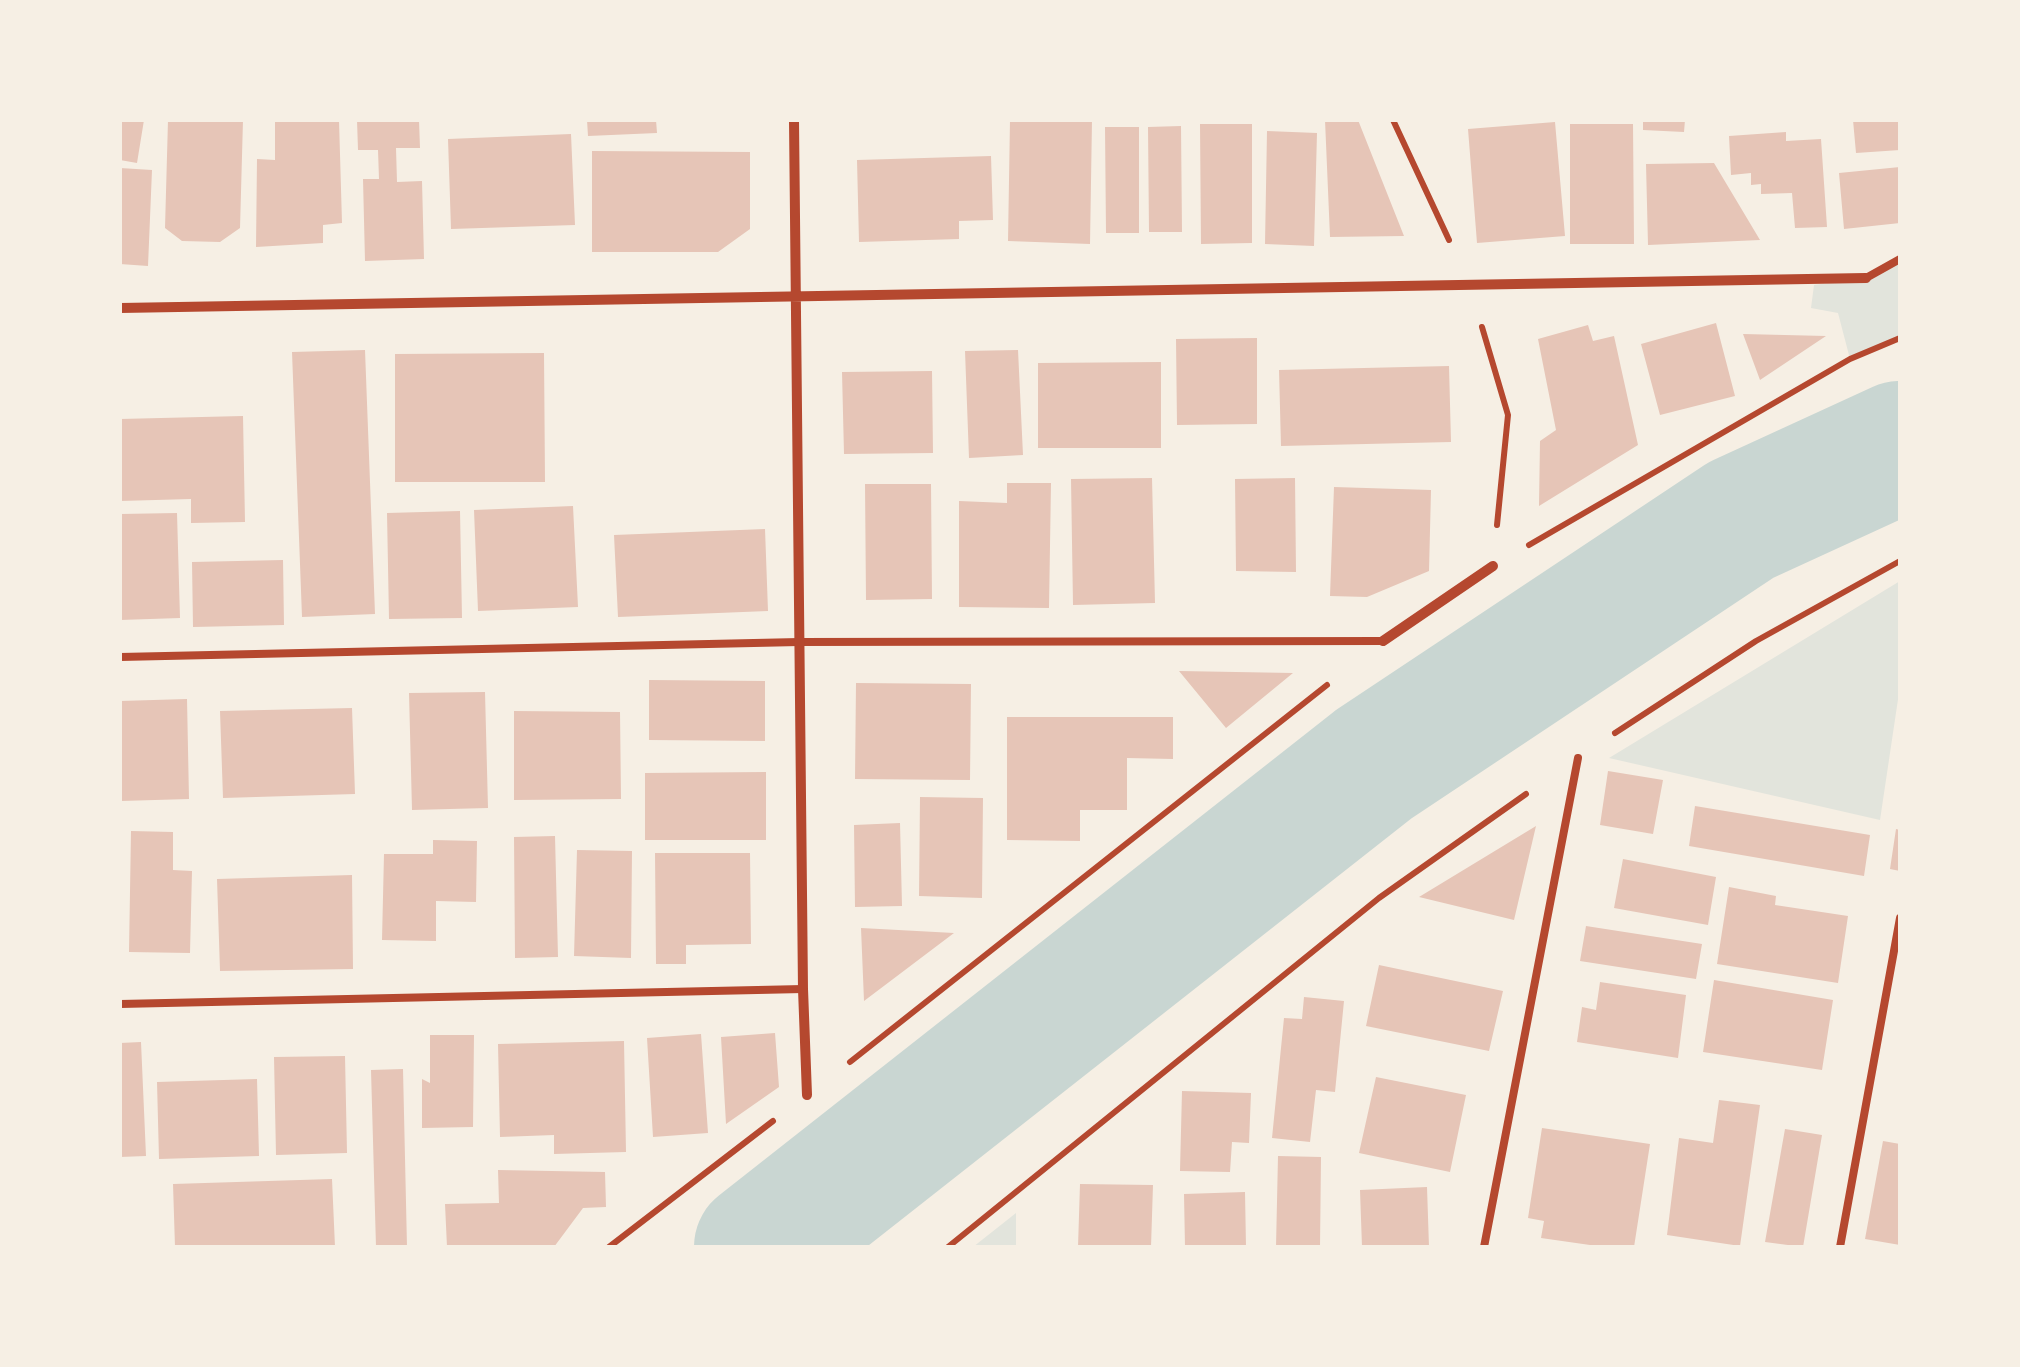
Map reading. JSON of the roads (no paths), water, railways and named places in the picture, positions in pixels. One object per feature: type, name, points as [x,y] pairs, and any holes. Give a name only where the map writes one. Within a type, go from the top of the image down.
[{"type":"street","points":[[794,120],[807,1096]]},
{"type":"street","points":[[120,308],[1866,278]]},
{"type":"street","points":[[1383,640],[1493,566]]},
{"type":"lane","points":[[1866,278],[1900,259]]},
{"type":"lane","points":[[120,658],[799,642],[1383,640]]},
{"type":"lane","points":[[1484,1247],[1578,758]]},
{"type":"lane","points":[[1840,1247],[1900,918]]},
{"type":"lane","points":[[120,1004],[803,989]]},
{"type":"waterway","points":[[760,1247],[1374,764],[1741,520],[1900,447]]}]
